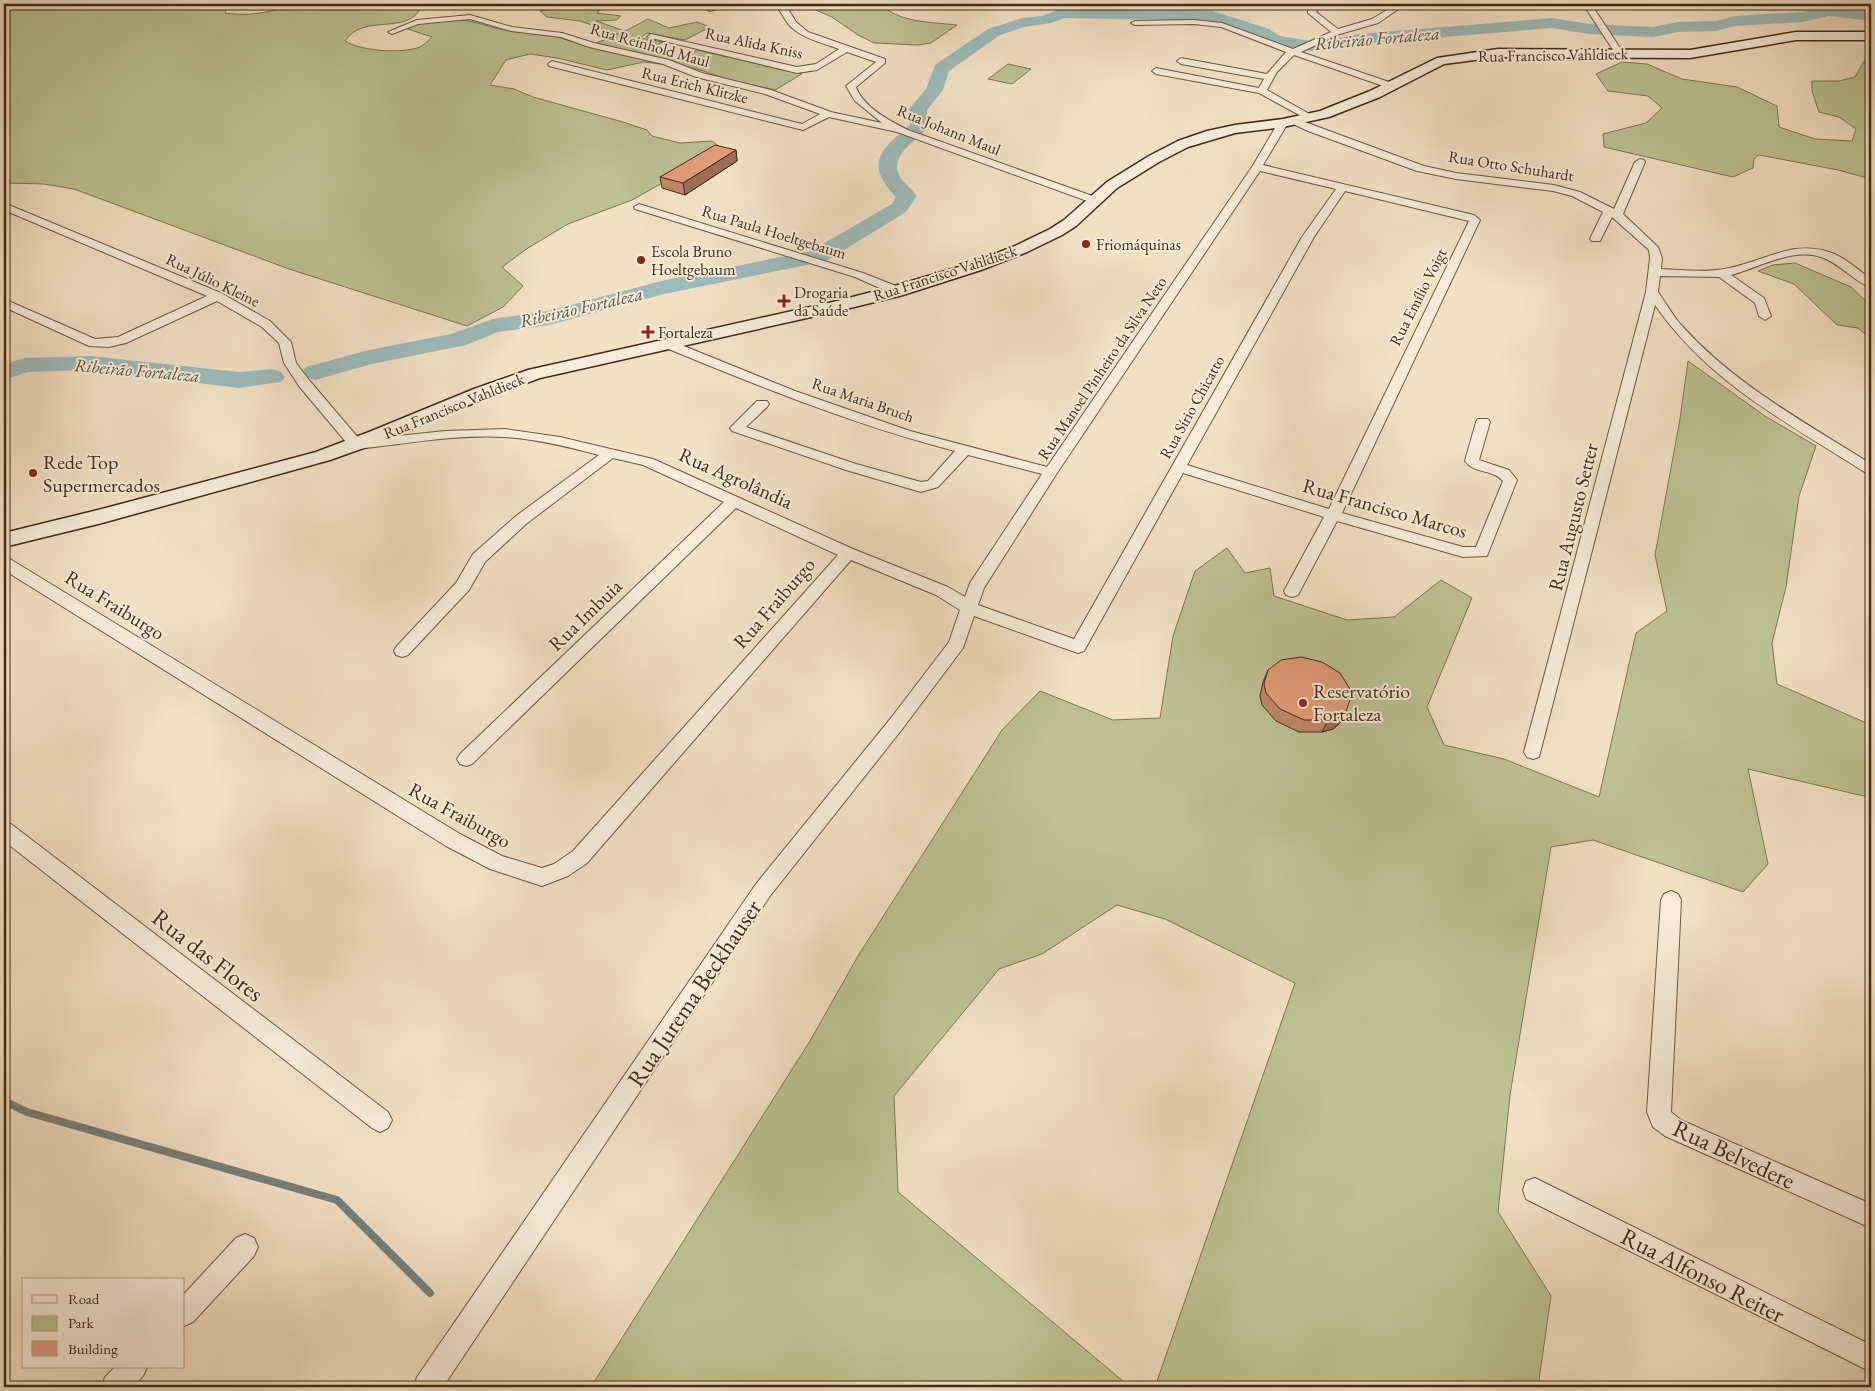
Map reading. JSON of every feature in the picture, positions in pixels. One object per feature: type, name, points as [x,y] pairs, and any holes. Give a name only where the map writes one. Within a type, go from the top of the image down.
[{"type":"main road","name":"Rua Francisco Vahldieck","points":[[4,540],[102,516],[356,445],[502,384],[535,374],[670,345],[897,291],[976,266],[1040,241],[1070,223],[1106,190],[1132,172],[1183,144],[1212,134],[1235,129],[1310,118],[1351,105],[1441,61],[1498,53],[1698,53],[1796,36],[1871,36]]},
{"type":"street","points":[[701,4],[713,9]]},
{"type":"street","points":[[778,4],[782,6],[792,24],[805,34],[846,49]]},
{"type":"street","points":[[1317,4],[1312,9],[1312,13],[1337,32]]},
{"type":"street","points":[[1262,91],[1279,62],[1296,51],[1337,32],[1375,21],[1402,4]]},
{"type":"street","points":[[1588,4],[1620,54]]},
{"type":"street","name":"Rua Reinhold Maul","points":[[392,32],[417,22],[470,17],[511,29],[562,35],[592,45],[666,62],[700,75],[768,92],[792,103],[828,114],[901,130]]},
{"type":"street","points":[[1135,23],[1194,22],[1222,25],[1392,86]]},
{"type":"street","name":"Rua Alida Kniss","points":[[651,37],[797,70],[818,68],[835,53],[846,49]]},
{"type":"street","name":"Rua Johann Maul","points":[[846,49],[882,60],[851,86],[851,90],[879,117],[901,130],[919,137],[1094,200]]},
{"type":"street","points":[[1182,61],[1270,77]]},
{"type":"street","name":"Rua Erich Klitzke","points":[[552,64],[803,127],[828,114]]},
{"type":"street","points":[[654,66],[711,84],[746,91],[758,90]]},
{"type":"street","points":[[1156,71],[1262,91],[1310,118]]},
{"type":"street","name":"Rua Manoel Pinheiro da Silva Neto","points":[[970,608],[976,587],[1051,472],[1289,122]]},
{"type":"street","name":"Rua Otto Schuhardt","points":[[1289,122],[1421,169],[1456,176],[1554,188],[1576,194],[1613,213],[1654,249],[1656,258],[1652,292]]},
{"type":"street","points":[[1596,239],[1613,213],[1640,162]]},
{"type":"street","name":"Rua Emílio Voigt","points":[[1257,167],[1470,217],[1475,220],[1403,365],[1332,515],[1292,591]]},
{"type":"street","name":"Rua Sírio Chicatto","points":[[1078,647],[1308,237],[1342,187]]},
{"type":"street","name":"Rua Júlio Kleine","points":[[4,206],[217,296],[266,324],[277,332],[285,342],[290,363],[304,383],[356,445]]},
{"type":"street","name":"Rua Paula Hoeltgebaum","points":[[639,207],[859,276],[897,291]]},
{"type":"street","points":[[1655,272],[1721,273],[1739,270],[1789,251],[1798,251],[1825,254],[1871,284]]},
{"type":"street","points":[[1721,273],[1760,300],[1765,316]]},
{"type":"street","points":[[1652,292],[1677,328],[1707,359],[1736,383],[1871,470]]},
{"type":"street","name":"Rua Augusto Setter","points":[[1533,752],[1652,292]]},
{"type":"street","points":[[4,303],[93,343],[109,343],[122,340],[217,296]]},
{"type":"street","name":"Rua Maria Bruch","points":[[670,345],[790,394],[905,434],[1051,472]]},
{"type":"street","points":[[762,404],[737,428],[851,467],[921,487],[933,484],[965,449]]},
{"type":"street","name":"Rua Francisco Marcos","points":[[1179,467],[1332,515],[1464,552],[1482,552],[1510,480],[1504,473],[1475,464],[1472,461],[1483,422]]},
{"type":"street","name":"Rua Agrolândia","points":[[356,445],[428,436],[505,433],[560,441],[648,462],[848,553],[942,591],[970,608],[1078,647]]},
{"type":"street","points":[[402,651],[463,586],[478,558],[521,520],[611,453]]},
{"type":"street","name":"Rua Imbuia","points":[[466,759],[733,502]]},
{"type":"street","name":"Rua Fraiburgo","points":[[4,563],[454,840],[497,863],[542,877],[561,870],[580,857],[848,553]]},
{"type":"street","name":"Rua Jurema Beckhauser","points":[[427,1387],[763,890],[897,723],[957,644],[970,608]]},
{"type":"street","name":"Rua das Flores","points":[[4,830],[380,1120]]},
{"type":"street","name":"Rua Belvedere","points":[[1671,900],[1659,1112],[1661,1119],[1673,1128],[1871,1216]]},
{"type":"street","name":"Rua Alfonso Reiter","points":[[1535,1190],[1871,1359]]},
{"type":"street","points":[[185,1313],[245,1247]]},
{"type":"street","points":[[115,1387],[133,1368]]},
{"type":"green space","points":[[21,4],[258,4],[226,9],[225,13],[241,14],[266,12],[289,4],[429,4],[422,6],[415,15],[407,20],[363,28],[353,32],[345,41],[361,47],[392,51],[420,47],[432,37],[405,28],[415,23],[444,19],[470,21],[499,29],[557,37],[589,46],[618,34],[580,21],[547,17],[540,11],[567,6],[568,4],[606,4],[597,13],[621,16],[616,20],[596,21],[625,31],[648,19],[669,28],[697,22],[710,27],[685,40],[647,33],[640,38],[663,42],[647,51],[682,58],[697,50],[802,74],[775,90],[730,80],[694,68],[644,62],[607,70],[557,58],[530,54],[506,60],[490,85],[514,89],[533,97],[623,122],[647,130],[652,136],[680,143],[712,141],[723,149],[632,200],[568,224],[528,248],[502,267],[523,286],[503,307],[467,326],[289,269],[74,189],[44,184],[4,183],[4,8]]},
{"type":"green space","points":[[802,4],[880,4],[897,15],[906,18],[957,25],[931,43],[918,45],[874,43],[858,35],[832,17]]},
{"type":"green space","points":[[1871,54],[1871,179],[1838,170],[1759,155],[1754,159],[1753,168],[1733,177],[1604,147],[1603,134],[1646,123],[1662,108],[1648,96],[1608,91],[1596,74],[1622,62],[1647,64],[1682,79],[1737,87],[1777,106],[1779,127],[1815,139],[1852,141],[1856,129],[1839,117],[1819,112],[1812,91],[1812,81],[1839,81],[1855,77],[1864,61]]},
{"type":"green space","points":[[1008,64],[1031,69],[1012,84],[988,79]]},
{"type":"green space","points":[[1795,263],[1851,287],[1871,306],[1871,339],[1858,328],[1837,325],[1794,284],[1758,271],[1773,265]]},
{"type":"green space","points":[[1688,361],[1765,416],[1816,446],[1799,496],[1786,587],[1772,643],[1777,684],[1871,725],[1871,777],[1868,797],[1748,769],[1768,864],[1743,892],[1593,840],[1551,847],[1510,1095],[1498,1212],[1551,1296],[1538,1387],[1155,1387],[1295,983],[1165,919],[1117,905],[1042,954],[999,969],[894,1096],[898,1192],[1130,1387],[591,1387],[810,1041],[858,956],[1002,730],[1040,691],[1113,720],[1160,718],[1173,636],[1195,571],[1227,548],[1245,573],[1270,568],[1274,596],[1347,620],[1394,617],[1441,580],[1472,598],[1427,707],[1444,745],[1504,759],[1599,797],[1636,633],[1667,611],[1655,555],[1680,419]]},
{"type":"building","points":[[715,145],[736,150],[683,183],[660,177]]},
{"type":"building","name":"Reservatório Fortaleza","points":[[1301,657],[1322,662],[1340,673],[1350,689],[1351,697],[1346,711],[1338,717],[1328,720],[1304,720],[1280,709],[1266,693],[1264,684],[1268,670],[1281,660]]},
{"type":"waterway","name":"Ribeirão Fortaleza","points":[[1829,11],[1857,4]]},
{"type":"waterway","name":"Ribeirão Fortaleza","points":[[315,372],[369,357],[457,340],[493,326],[549,318],[661,288],[818,256],[899,208],[907,196],[891,177],[888,171],[888,164],[897,146],[919,127],[918,109],[934,90],[941,69],[994,32],[1022,23],[1045,20],[1063,13],[1213,16],[1263,32],[1275,40],[1317,47],[1360,39],[1552,23],[1589,29],[1653,32],[1678,27],[1716,26],[1735,21],[1802,17],[1829,11],[1871,16]]},
{"type":"waterway","name":"Ribeirão Fortaleza","points":[[4,373],[25,365],[90,363],[239,380],[272,377]]},
{"type":"waterway","points":[[4,1101],[27,1112],[337,1200],[430,1293]]},
{"type":"place","name":"Friomáquinas","points":[[1086,244]]},
{"type":"place","name":"Escola Bruno Hoeltgebaum","points":[[641,260]]},
{"type":"place","name":"Drogaria da Saúde","points":[[784,301]]},
{"type":"place","name":"Fortaleza","points":[[648,332]]},
{"type":"place","name":"Rede Top Supermercados","points":[[33,473]]},
{"type":"place","name":"Reservatório Fortaleza","points":[[1303,703]]}]
